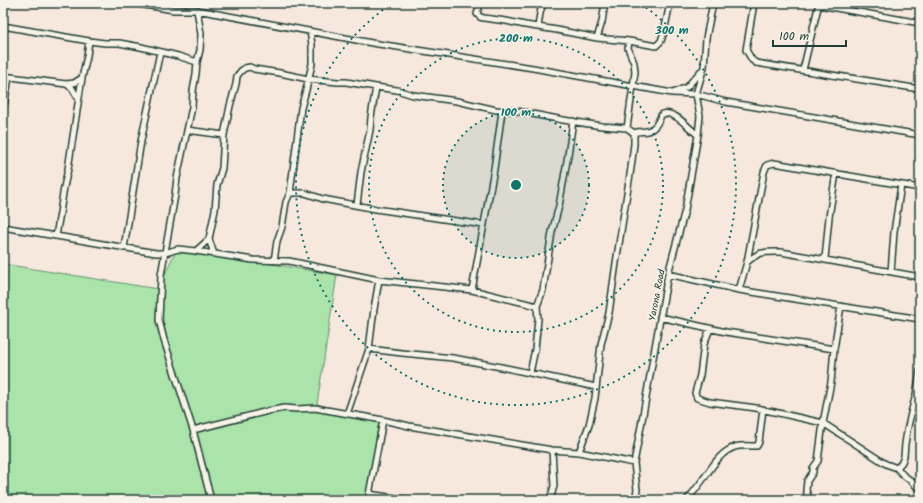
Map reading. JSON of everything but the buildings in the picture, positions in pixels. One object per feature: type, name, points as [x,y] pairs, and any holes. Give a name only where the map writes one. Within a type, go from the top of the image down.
[{"type":"street","points":[[133,3],[174,10],[197,10],[372,43],[533,68],[672,93],[696,94],[726,102],[920,135]]},
{"type":"street","points":[[480,3],[477,14],[480,17],[598,38],[629,41],[656,46],[660,43],[664,32],[670,3]]},
{"type":"street","points":[[538,27],[543,3]]},
{"type":"street","points":[[598,38],[605,3]]},
{"type":"street","points":[[696,94],[704,67],[706,38],[713,3]]},
{"type":"street","points":[[754,3],[746,50],[756,64],[920,89]]},
{"type":"street","points":[[803,70],[819,4],[920,23]]},
{"type":"street","points":[[197,10],[201,34],[200,50],[197,62],[192,108],[161,275],[159,320],[212,500]]},
{"type":"street","points":[[3,26],[89,41],[119,43],[141,47],[197,62]]},
{"type":"street","points":[[274,260],[286,202],[290,193],[301,108],[311,72],[312,54],[310,31]]},
{"type":"street","points":[[56,236],[89,41]]},
{"type":"street","points":[[627,128],[635,72],[634,63],[628,48],[629,41]]},
{"type":"street","points":[[124,248],[141,141],[160,52]]},
{"type":"street","points":[[214,254],[209,239],[215,210],[217,185],[222,168],[224,134],[237,76],[241,71],[250,67],[308,79],[346,82],[397,90],[414,95],[457,101],[502,111],[511,110],[609,127],[627,128],[634,132],[647,132],[656,126],[662,114],[672,114],[698,135]]},
{"type":"street","points":[[672,93],[687,87],[698,76],[704,67]]},
{"type":"street","points":[[3,76],[66,84],[74,83],[82,78]]},
{"type":"street","points":[[3,112],[9,77]]},
{"type":"street","points":[[66,84],[72,88],[78,99]]},
{"type":"street","points":[[357,205],[360,177],[370,130],[376,87]]},
{"type":"street","name":"Yarona Road","points":[[635,500],[637,490],[634,463],[668,274],[685,210],[698,135],[700,116],[696,94]]},
{"type":"street","points":[[472,290],[494,168],[502,111]]},
{"type":"street","points":[[530,373],[535,348],[538,319],[537,306],[543,290],[552,232],[556,219],[573,121]]},
{"type":"street","points":[[187,130],[224,134]]},
{"type":"street","points":[[579,452],[589,425],[596,387],[601,344],[609,313],[631,168],[634,132]]},
{"type":"street","points":[[739,290],[747,262],[764,172],[767,165],[774,163],[920,188]]},
{"type":"street","points":[[825,260],[829,217],[836,173]]},
{"type":"street","points":[[891,272],[894,232],[901,185]]},
{"type":"street","points":[[290,193],[305,193],[324,199],[357,205],[484,224]]},
{"type":"street","points":[[3,227],[156,253],[165,254],[178,249],[254,260],[289,261],[379,280],[472,290],[537,306]]},
{"type":"street","points":[[196,251],[209,239]]},
{"type":"street","points":[[747,262],[756,254],[764,252],[781,252],[920,277]]},
{"type":"street","points":[[668,274],[739,290],[920,319]]},
{"type":"street","points":[[347,414],[369,349],[379,280]]},
{"type":"street","points":[[809,500],[806,490],[807,482],[818,461],[841,306]]},
{"type":"street","points":[[660,317],[726,332],[834,349]]},
{"type":"street","points":[[710,329],[704,344],[700,375],[695,393],[697,398],[710,402],[756,408],[823,423],[886,464],[897,468],[920,490]]},
{"type":"street","points":[[369,349],[453,358],[596,387]]},
{"type":"street","points":[[897,468],[902,462],[904,456],[908,425],[920,371]]},
{"type":"street","points":[[192,430],[268,410],[284,408],[315,408],[409,426],[552,450],[579,452],[634,463]]},
{"type":"street","points":[[687,500],[724,453],[735,447],[757,446],[764,410]]},
{"type":"street","points":[[368,500],[383,420]]},
{"type":"street","points":[[550,500],[554,486],[552,450]]},
{"type":"street","points":[[369,494],[408,500]]},
{"type":"green space","points":[[177,248],[337,275],[317,404],[379,421],[368,500],[3,500],[3,264],[158,289]]}]
